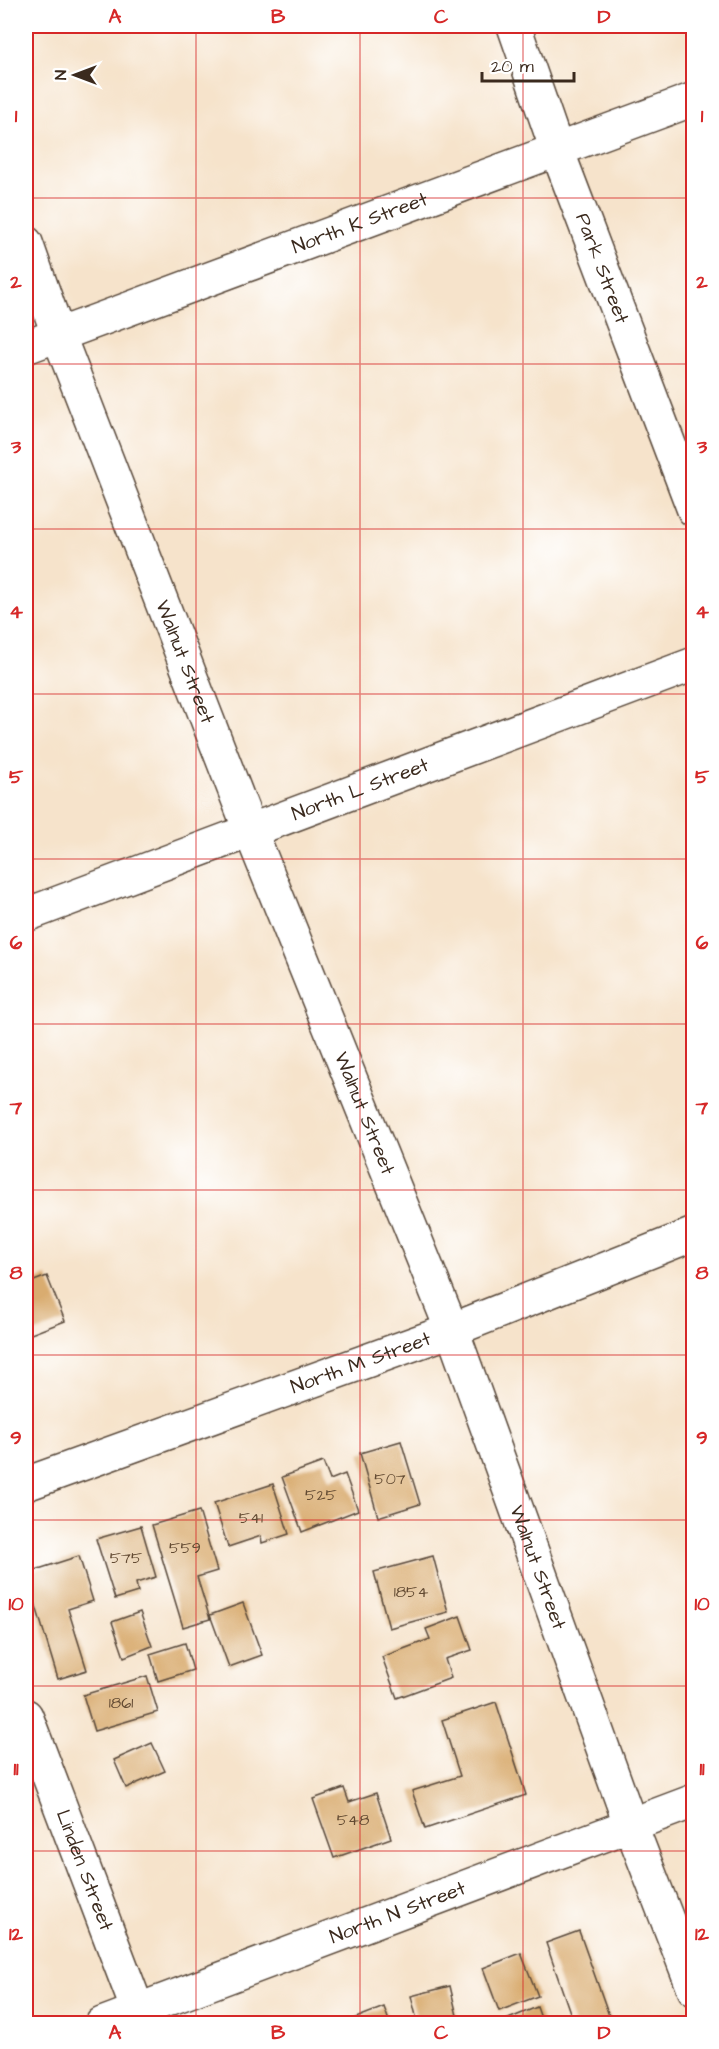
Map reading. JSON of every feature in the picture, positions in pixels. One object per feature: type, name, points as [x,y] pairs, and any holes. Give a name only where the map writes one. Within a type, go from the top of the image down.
[{"type":"street","name":"Park Street","points":[[514,26],[557,150],[693,510]]},
{"type":"street","name":"North K Street","points":[[26,347],[693,99]]},
{"type":"street","name":"Walnut Street","points":[[26,243],[58,334],[250,830],[452,1330],[631,1826],[693,1989]]},
{"type":"street","name":"North L Street","points":[[26,915],[693,663]]},
{"type":"street","name":"North M Street","points":[[26,1484],[452,1330],[693,1234]]},
{"type":"street","name":"Linden Street","points":[[26,1716],[141,2017]]},
{"type":"street","name":"North N Street","points":[[102,2024],[141,2017],[693,1801]]},
{"type":"building","points":[[47,1276],[65,1321],[26,1336],[26,1284]]},
{"type":"building","points":[[401,1441],[420,1504],[378,1517],[360,1453]]},
{"type":"building","points":[[323,1462],[330,1480],[345,1474],[358,1510],[302,1532],[282,1477]]},
{"type":"building","points":[[273,1484],[289,1534],[262,1543],[261,1536],[228,1547],[214,1503]]},
{"type":"building","points":[[199,1511],[217,1571],[197,1577],[210,1619],[183,1627],[152,1525]]},
{"type":"building","points":[[141,1526],[156,1577],[136,1583],[138,1592],[115,1599],[96,1539]]},
{"type":"building","points":[[79,1556],[93,1601],[68,1609],[87,1670],[58,1679],[26,1573]]},
{"type":"building","points":[[433,1556],[448,1612],[389,1628],[374,1572]]},
{"type":"building","points":[[243,1603],[262,1655],[229,1667],[210,1615]]},
{"type":"building","points":[[140,1612],[152,1646],[124,1657],[112,1622]]},
{"type":"building","points":[[460,1616],[472,1650],[445,1659],[451,1678],[397,1698],[382,1657],[430,1639],[426,1629]]},
{"type":"building","points":[[185,1643],[193,1670],[158,1681],[150,1654]]},
{"type":"building","points":[[147,1676],[158,1712],[94,1731],[83,1695]]},
{"type":"building","points":[[496,1702],[526,1795],[425,1829],[412,1791],[460,1776],[442,1720]]},
{"type":"building","points":[[152,1743],[165,1771],[126,1788],[114,1760]]},
{"type":"building","points":[[344,1788],[349,1802],[376,1793],[391,1838],[334,1858],[313,1799]]},
{"type":"building","points":[[579,1931],[612,2024],[574,2024],[546,1943]]},
{"type":"building","points":[[521,1953],[538,1996],[499,2011],[483,1968]]},
{"type":"building","points":[[450,1986],[459,2024],[418,2024],[411,1996]]},
{"type":"building","points":[[384,2007],[390,2024],[343,2024],[343,2023]]},
{"type":"building","points":[[537,2007],[543,2024],[508,2024],[506,2020]]}]
